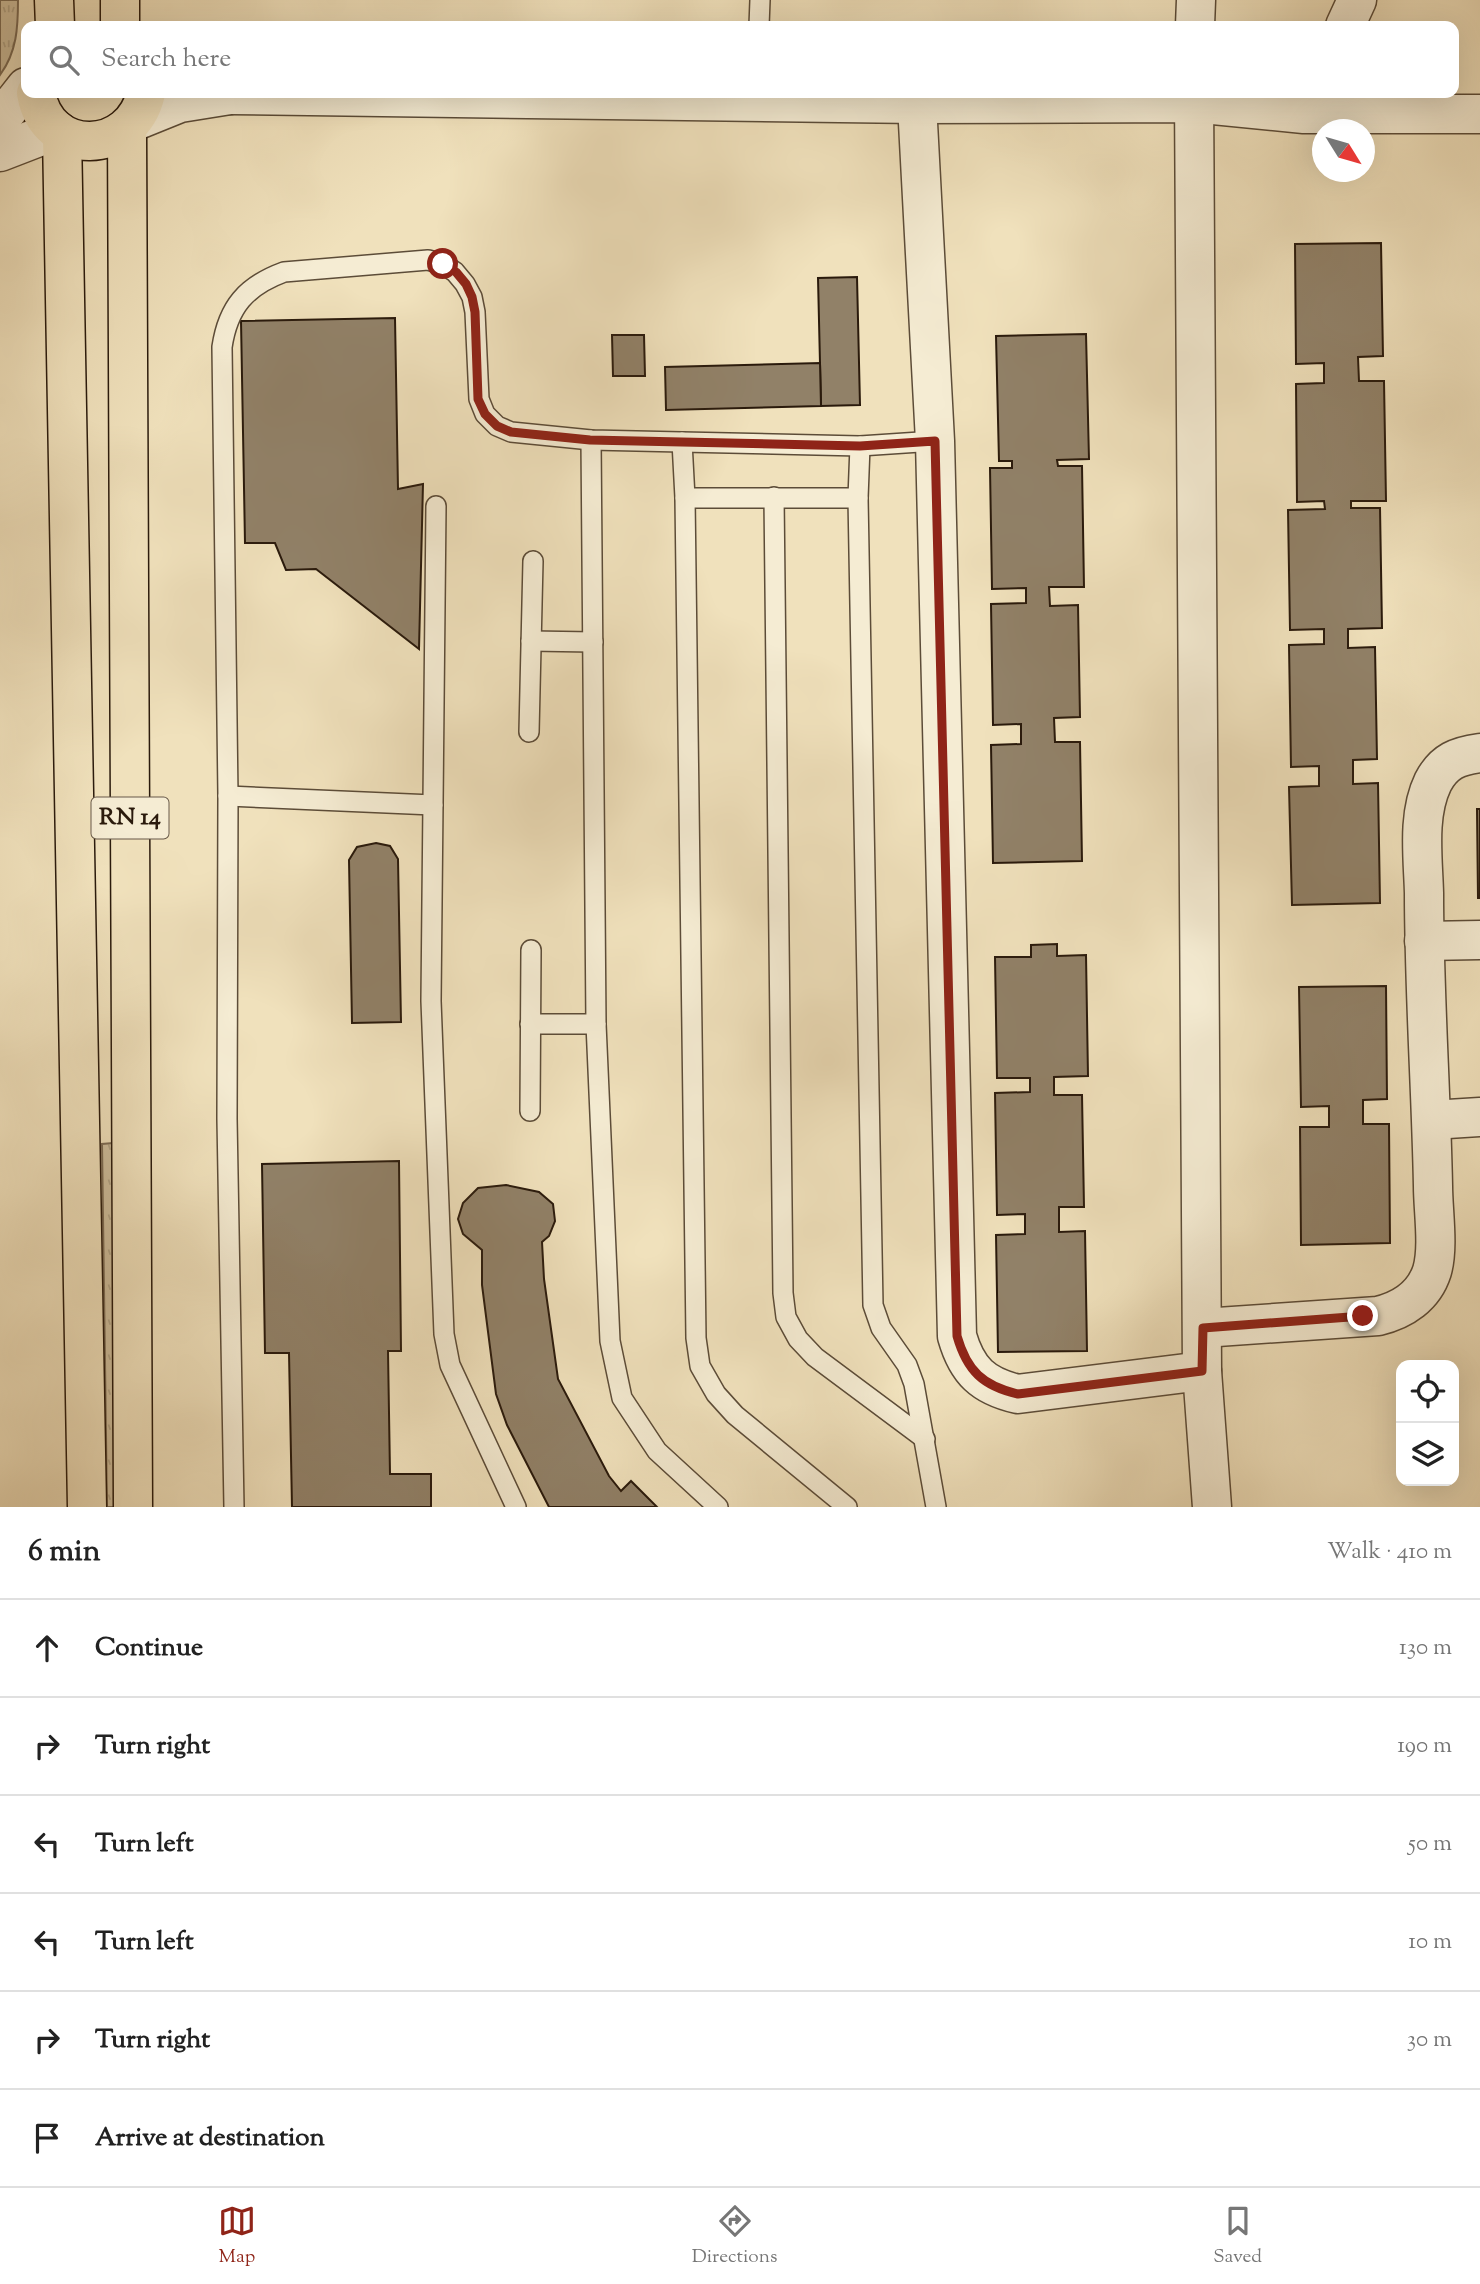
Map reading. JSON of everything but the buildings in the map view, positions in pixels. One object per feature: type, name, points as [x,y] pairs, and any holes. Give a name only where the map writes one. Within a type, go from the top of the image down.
[{"type":"highway","points":[[54,0],[55,21]]},
{"type":"highway","points":[[120,0],[120,21]]},
{"type":"highway","points":[[37,98],[46,118],[59,132],[78,140],[112,138],[136,114]]},
{"type":"highway","name":"RN 14","points":[[133,1507],[136,114]]},
{"type":"highway","name":"RN 14","points":[[59,132],[87,1507]]},
{"type":"street","points":[[1195,0],[1195,21]]},
{"type":"street","points":[[1347,21],[1357,0]]},
{"type":"street","points":[[0,120],[21,93]]},
{"type":"street","points":[[136,114],[204,98]]},
{"type":"street","points":[[779,98],[917,104],[1193,98],[1480,114]]},
{"type":"street","points":[[1193,98],[1202,1371],[1212,1507]]},
{"type":"street","points":[[917,104],[935,441],[957,1336],[962,1354],[984,1381],[1000,1390],[1018,1394],[1202,1371]]},
{"type":"street","points":[[0,152],[59,132]]},
{"type":"street","points":[[1203,1328],[1392,1313],[1416,1297],[1432,1271],[1432,1120],[1424,941],[1423,812],[1433,782],[1449,761],[1480,753]]},
{"type":"street","points":[[1424,941],[1480,940]]},
{"type":"street","points":[[1432,1120],[1480,1117]]},
{"type":"lane","points":[[759,21],[760,0]]},
{"type":"lane","points":[[234,1507],[227,1119],[228,796],[222,347],[231,314],[240,300],[267,278],[284,272],[428,260],[443,264],[456,272],[466,284],[475,312],[478,399],[485,414],[497,426],[511,432],[590,440],[860,446],[935,441]]},
{"type":"lane","points":[[590,440],[596,1024],[610,1340],[622,1398],[657,1451],[718,1507]]},
{"type":"lane","points":[[682,442],[685,498],[696,1338],[700,1366],[716,1394],[735,1415],[847,1507]]},
{"type":"lane","points":[[860,446],[858,498],[873,1305],[881,1328],[906,1364],[914,1384],[936,1507]]},
{"type":"lane","points":[[774,497],[783,1293],[786,1317],[797,1339],[815,1357],[925,1439]]},
{"type":"lane","points":[[685,498],[858,498]]},
{"type":"lane","points":[[436,506],[431,1001],[444,1334],[450,1365],[516,1507]]},
{"type":"lane","points":[[529,732],[533,561]]},
{"type":"lane","points":[[531,641],[593,642]]},
{"type":"lane","points":[[228,796],[433,805]]},
{"type":"lane","points":[[530,1111],[531,950]]},
{"type":"lane","points":[[530,1024],[596,1024]]},
{"type":"green space","points":[[0,0],[18,0],[17,30],[13,48],[0,75]]},
{"type":"green space","points":[[125,1142],[128,1507],[107,1507],[102,1144]]},
{"type":"route","points":[[443,264],[456,272],[472,297],[475,312],[478,399],[485,414],[497,426],[511,432],[590,440],[860,446],[935,441],[957,1336],[962,1354],[972,1369],[984,1381],[1000,1390],[1018,1394],[1202,1371],[1203,1328],[1363,1316]]}]
